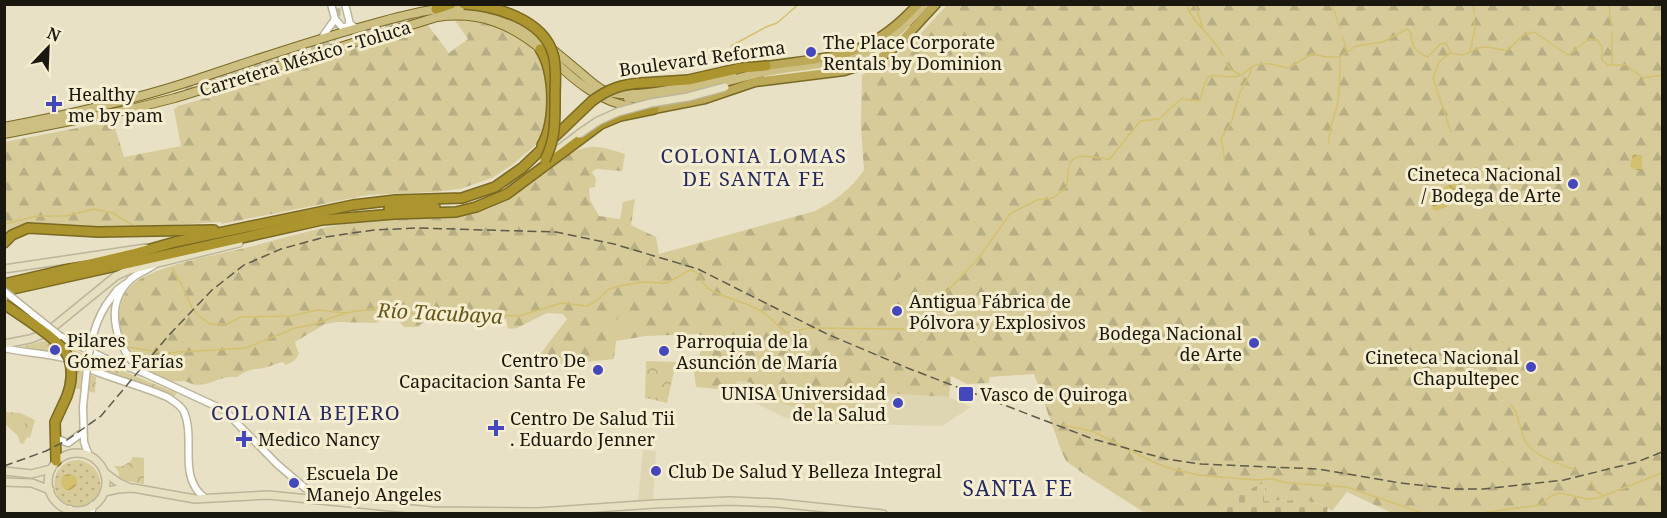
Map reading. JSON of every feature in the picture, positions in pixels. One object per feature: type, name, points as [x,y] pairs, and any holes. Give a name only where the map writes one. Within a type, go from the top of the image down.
[{"type":"highway","points":[[432,11],[451,4]]},
{"type":"highway","points":[[322,220],[356,212],[406,207],[445,207],[471,203],[508,188],[541,157],[554,139],[555,65],[551,49],[540,34],[516,17],[487,7],[464,4]]},
{"type":"highway","name":"Boulevard Reforma","points":[[4,284],[157,247],[353,204],[462,198],[495,187],[541,157],[592,101],[607,90],[619,85],[688,80],[741,68],[838,56],[858,51],[894,29],[918,4]]},
{"type":"highway","name":"Boulevard Reforma","points":[[4,291],[322,220],[456,212],[476,207],[507,194],[601,124],[620,116],[694,102],[755,82],[844,71],[882,57],[899,44],[936,4]]},
{"type":"highway","points":[[540,49],[548,63],[551,80],[548,132],[541,157]]},
{"type":"highway","points":[[4,243],[12,235],[28,228],[128,232],[237,229]]},
{"type":"highway","points":[[4,304],[49,337],[69,359],[70,386],[55,422],[54,465]]},
{"type":"main road","points":[[491,4],[519,15],[539,28],[570,60],[574,68]]},
{"type":"main road","points":[[607,92],[627,98],[660,98],[759,73],[856,56],[896,34],[925,4]]},
{"type":"main road","points":[[541,157],[598,121],[618,112],[651,103],[688,98],[749,79],[863,61],[896,40],[930,4]]},
{"type":"main road","name":"Carretera México - Toluca","points":[[4,127],[96,109],[184,83],[353,26],[432,11],[478,10],[503,17],[551,47],[574,68],[607,92]]},
{"type":"main road","name":"Carretera México - Toluca","points":[[4,134],[155,103],[258,73],[432,11],[492,20],[516,31],[577,82],[595,94],[621,105],[654,109]]},
{"type":"main road","points":[[607,92],[648,93],[690,87],[766,66]]},
{"type":"main road","points":[[155,103],[186,90]]},
{"type":"main road","points":[[4,346],[46,333],[116,276],[129,270],[249,240],[259,234]]},
{"type":"main road","points":[[4,269],[137,248],[157,247]]},
{"type":"main road","points":[[4,471],[31,474],[54,465],[72,453],[89,456],[98,462],[104,472],[106,482],[104,492],[93,505],[82,510],[71,511],[57,502],[50,490],[48,479],[54,465]]},
{"type":"main road","points":[[104,472],[119,483],[133,489]]},
{"type":"main road","points":[[4,482],[32,483],[50,490]]},
{"type":"main road","points":[[104,492],[133,489],[195,499],[268,495],[432,511],[538,512],[730,501],[883,513]]},
{"type":"street","points":[[331,4],[334,19],[342,27],[353,26],[345,4]]},
{"type":"street","points":[[323,36],[334,19]]},
{"type":"street","points":[[89,456],[84,442],[83,406],[91,340],[96,324],[117,290],[157,263]]},
{"type":"street","points":[[130,280],[118,300],[115,318],[117,333],[120,344],[130,360],[144,373]]},
{"type":"street","points":[[4,291],[60,336],[224,410],[277,464],[305,488],[325,500]]},
{"type":"street","points":[[4,346],[67,359],[177,403],[182,408],[187,422],[189,474],[196,491],[205,498]]},
{"type":"street","points":[[54,438],[68,443],[83,432]]},
{"type":"street","points":[[91,513],[93,505]]},
{"type":"shaded area","name":"UNISA Universidad de la Salud","points":[[737,380],[749,382],[758,387],[757,389],[788,405],[808,409],[828,411],[860,392],[949,397],[971,407],[942,426],[812,423],[783,417],[735,393]]},
{"type":"shaded area","points":[[643,450],[656,451],[653,500],[638,501]]},
{"type":"green space","points":[[947,5],[1662,5],[1662,513],[1392,513],[1347,492],[1332,511],[1325,506],[1308,501],[1264,501],[1265,483],[1222,503],[1219,513],[1145,513],[1066,461],[1034,374],[990,377],[988,383],[967,384],[951,376],[949,397],[860,392],[859,403],[852,409],[845,411],[813,410],[780,402],[758,391],[758,387],[749,382],[737,381],[735,393],[729,390],[696,387],[694,371],[702,348],[699,334],[646,336],[616,341],[614,359],[545,368],[541,353],[567,319],[563,314],[547,313],[517,328],[508,329],[506,319],[447,311],[428,318],[418,327],[404,327],[396,317],[388,315],[376,323],[325,324],[295,342],[299,354],[294,361],[286,365],[283,362],[250,370],[237,377],[226,377],[197,385],[162,379],[153,375],[130,356],[121,339],[119,319],[124,297],[130,287],[153,273],[186,262],[342,224],[387,219],[455,216],[482,211],[510,196],[563,157],[590,147],[625,154],[622,171],[596,169],[592,172],[596,179],[595,187],[589,188],[590,200],[599,216],[620,219],[623,202],[635,199],[631,225],[656,237],[659,254],[815,211],[843,194],[864,170],[861,127],[862,75],[894,57],[911,44]]},
{"type":"green space","points":[[454,19],[494,25],[516,36],[531,47],[545,71],[545,125],[538,143],[492,178],[460,189],[368,195],[221,224],[221,222],[124,228],[33,223],[19,226],[5,236],[5,142],[113,121],[124,157],[181,146],[174,110],[178,106],[248,86],[256,78],[427,24],[449,53],[468,39]]},
{"type":"green space","points":[[1217,176],[1220,187],[1203,192],[1200,181]]},
{"type":"green space","points":[[1319,215],[1322,223],[1306,229],[1303,221]]},
{"type":"green space","points":[[1308,231],[1311,239],[1295,245],[1292,236]]},
{"type":"green space","points":[[903,275],[909,282],[897,293],[890,286]]},
{"type":"green space","points":[[619,317],[627,325],[618,334],[611,326]]},
{"type":"green space","points":[[43,341],[60,343],[96,360],[93,366],[71,356],[21,347]]},
{"type":"green space","points":[[646,361],[676,362],[667,403],[645,398]]},
{"type":"green space","points":[[106,364],[176,393],[175,396],[101,369]]},
{"type":"green space","points":[[67,366],[96,377],[95,393],[71,387]]},
{"type":"green space","points":[[648,379],[655,379],[656,392],[659,392],[660,398],[649,397]]},
{"type":"green space","points":[[5,412],[20,413],[35,420],[30,438],[27,437],[23,444],[5,424]]},
{"type":"green space","points":[[20,413],[28,417],[20,434],[11,430]]},
{"type":"green space","points":[[132,457],[144,458],[144,484],[120,480],[114,466],[123,466],[131,461]]},
{"type":"green space","points":[[80,460],[96,470],[100,486],[94,500],[87,505],[77,506],[67,504],[60,498],[54,482],[61,467],[69,462]]},
{"type":"green space","points":[[137,466],[140,475],[123,480],[120,471]]},
{"type":"green space","points":[[1265,482],[1264,501],[1305,500],[1328,507],[1327,513],[1219,513],[1222,503]]},
{"type":"water","points":[[1633,154],[1642,156],[1642,172],[1630,167]]},
{"type":"water","points":[[1455,184],[1462,186],[1467,193],[1467,199],[1435,211],[1432,208],[1431,198],[1445,186]]},
{"type":"water","points":[[69,474],[75,476],[77,482],[75,488],[69,490],[63,488],[61,482],[63,476]]},
{"type":"waterway","points":[[731,46],[777,23],[799,4]]},
{"type":"waterway","points":[[1186,4],[1193,18],[1223,56]]},
{"type":"waterway","points":[[1195,4],[1203,29]]},
{"type":"waterway","points":[[1332,4],[1340,29]]},
{"type":"waterway","points":[[1473,4],[1474,13]]},
{"type":"waterway","points":[[1609,4],[1611,25]]},
{"type":"waterway","points":[[1470,52],[1475,28],[1474,20]]},
{"type":"waterway","name":"Río Tacubaya","points":[[940,299],[977,260],[1010,214],[1037,200],[1053,198],[1066,188],[1069,167],[1073,160],[1082,156],[1110,159],[1140,121],[1159,119],[1181,99],[1199,101],[1209,76],[1235,77],[1254,66],[1264,64],[1288,68],[1312,54],[1340,57],[1356,46],[1383,42],[1407,29],[1411,33],[1415,48],[1428,57],[1440,44],[1446,43],[1451,53],[1458,55],[1483,47],[1508,50],[1523,35],[1534,32],[1568,55],[1589,39],[1597,40],[1602,47],[1602,60],[1608,65],[1626,65],[1643,78],[1662,75]]},
{"type":"waterway","points":[[1612,32],[1612,64]]},
{"type":"waterway","points":[[1342,37],[1347,50]]},
{"type":"waterway","points":[[1450,53],[1439,62],[1433,78],[1451,132]]},
{"type":"waterway","points":[[1329,144],[1330,128],[1338,100],[1340,57]]},
{"type":"waterway","points":[[1226,63],[1231,70],[1241,75]]},
{"type":"waterway","points":[[1225,161],[1221,138],[1232,120],[1252,66]]},
{"type":"waterway","points":[[4,224],[37,216],[66,216],[94,209],[113,213],[137,228]]},
{"type":"waterway","points":[[172,268],[192,308],[210,324],[227,324],[241,317],[291,316],[317,310],[345,313]]},
{"type":"waterway","name":"Río Tacubaya","points":[[128,347],[165,353],[246,348],[295,328],[315,324],[345,313],[390,306],[417,315],[447,313],[519,316],[562,303],[587,306],[609,289],[643,282],[667,283],[690,270],[697,273],[709,289],[761,311],[786,332],[809,328],[905,329]]},
{"type":"waterway","points":[[1511,405],[1529,447],[1547,459],[1575,470]]},
{"type":"waterway","points":[[1063,425],[1092,431],[1169,468],[1198,475],[1256,480],[1272,479],[1287,483],[1347,487],[1425,514]]},
{"type":"waterway","points":[[1473,514],[1540,505],[1551,496],[1560,493],[1587,499],[1598,498],[1662,473]]},
{"type":"waterway","points":[[1591,482],[1597,492],[1602,495]]},
{"type":"tunnel","points":[[186,91],[326,46],[335,35],[337,4]]},
{"type":"tunnel","points":[[350,30],[359,32],[422,17]]},
{"type":"railway","points":[[4,466],[46,451],[67,440],[101,416],[169,335],[212,290],[244,265],[281,249],[325,237],[374,230],[417,228],[556,232],[614,244],[698,269],[827,334],[910,369],[1093,439],[1166,459],[1201,464],[1318,469],[1400,483],[1455,489],[1483,489],[1564,480],[1637,462],[1662,452]]},
{"type":"place","name":"The Place Corporate Rentals by Dominion","points":[[811,52]]},
{"type":"place","name":"Healthy me by pam","points":[[54,104]]},
{"type":"place","name":"Cineteca Nacional / Bodega de Arte","points":[[1573,184]]},
{"type":"place","name":"Antigua Fábrica de Pólvora y Explosivos","points":[[897,311]]},
{"type":"place","name":"Bodega Nacional de Arte","points":[[1254,343]]},
{"type":"place","name":"Pilares Gómez Farías","points":[[55,350]]},
{"type":"place","name":"Parroquia de la Asunción de María","points":[[664,351]]},
{"type":"place","name":"Cineteca Nacional Chapultepec","points":[[1531,367]]},
{"type":"place","name":"Centro De Capacitacion Santa Fe","points":[[598,370]]},
{"type":"place","name":"Vasco de Quiroga","points":[[966,394]]},
{"type":"place","name":"UNISA Universidad de la Salud","points":[[898,403]]},
{"type":"place","name":"Centro De Salud Tii . Eduardo Jenner","points":[[496,428]]},
{"type":"place","name":"Medico Nancy","points":[[244,439]]},
{"type":"place","name":"Club De Salud Y Belleza Integral","points":[[656,471]]},
{"type":"place","name":"Escuela De Manejo Angeles","points":[[294,483]]},
{"type":"district","name":"COLONIA LOMAS DE SANTA FE","points":[[754,166]]},
{"type":"district","name":"COLONIA BEJERO","points":[[306,412]]},
{"type":"district","name":"SANTA FE","points":[[1018,488]]}]
